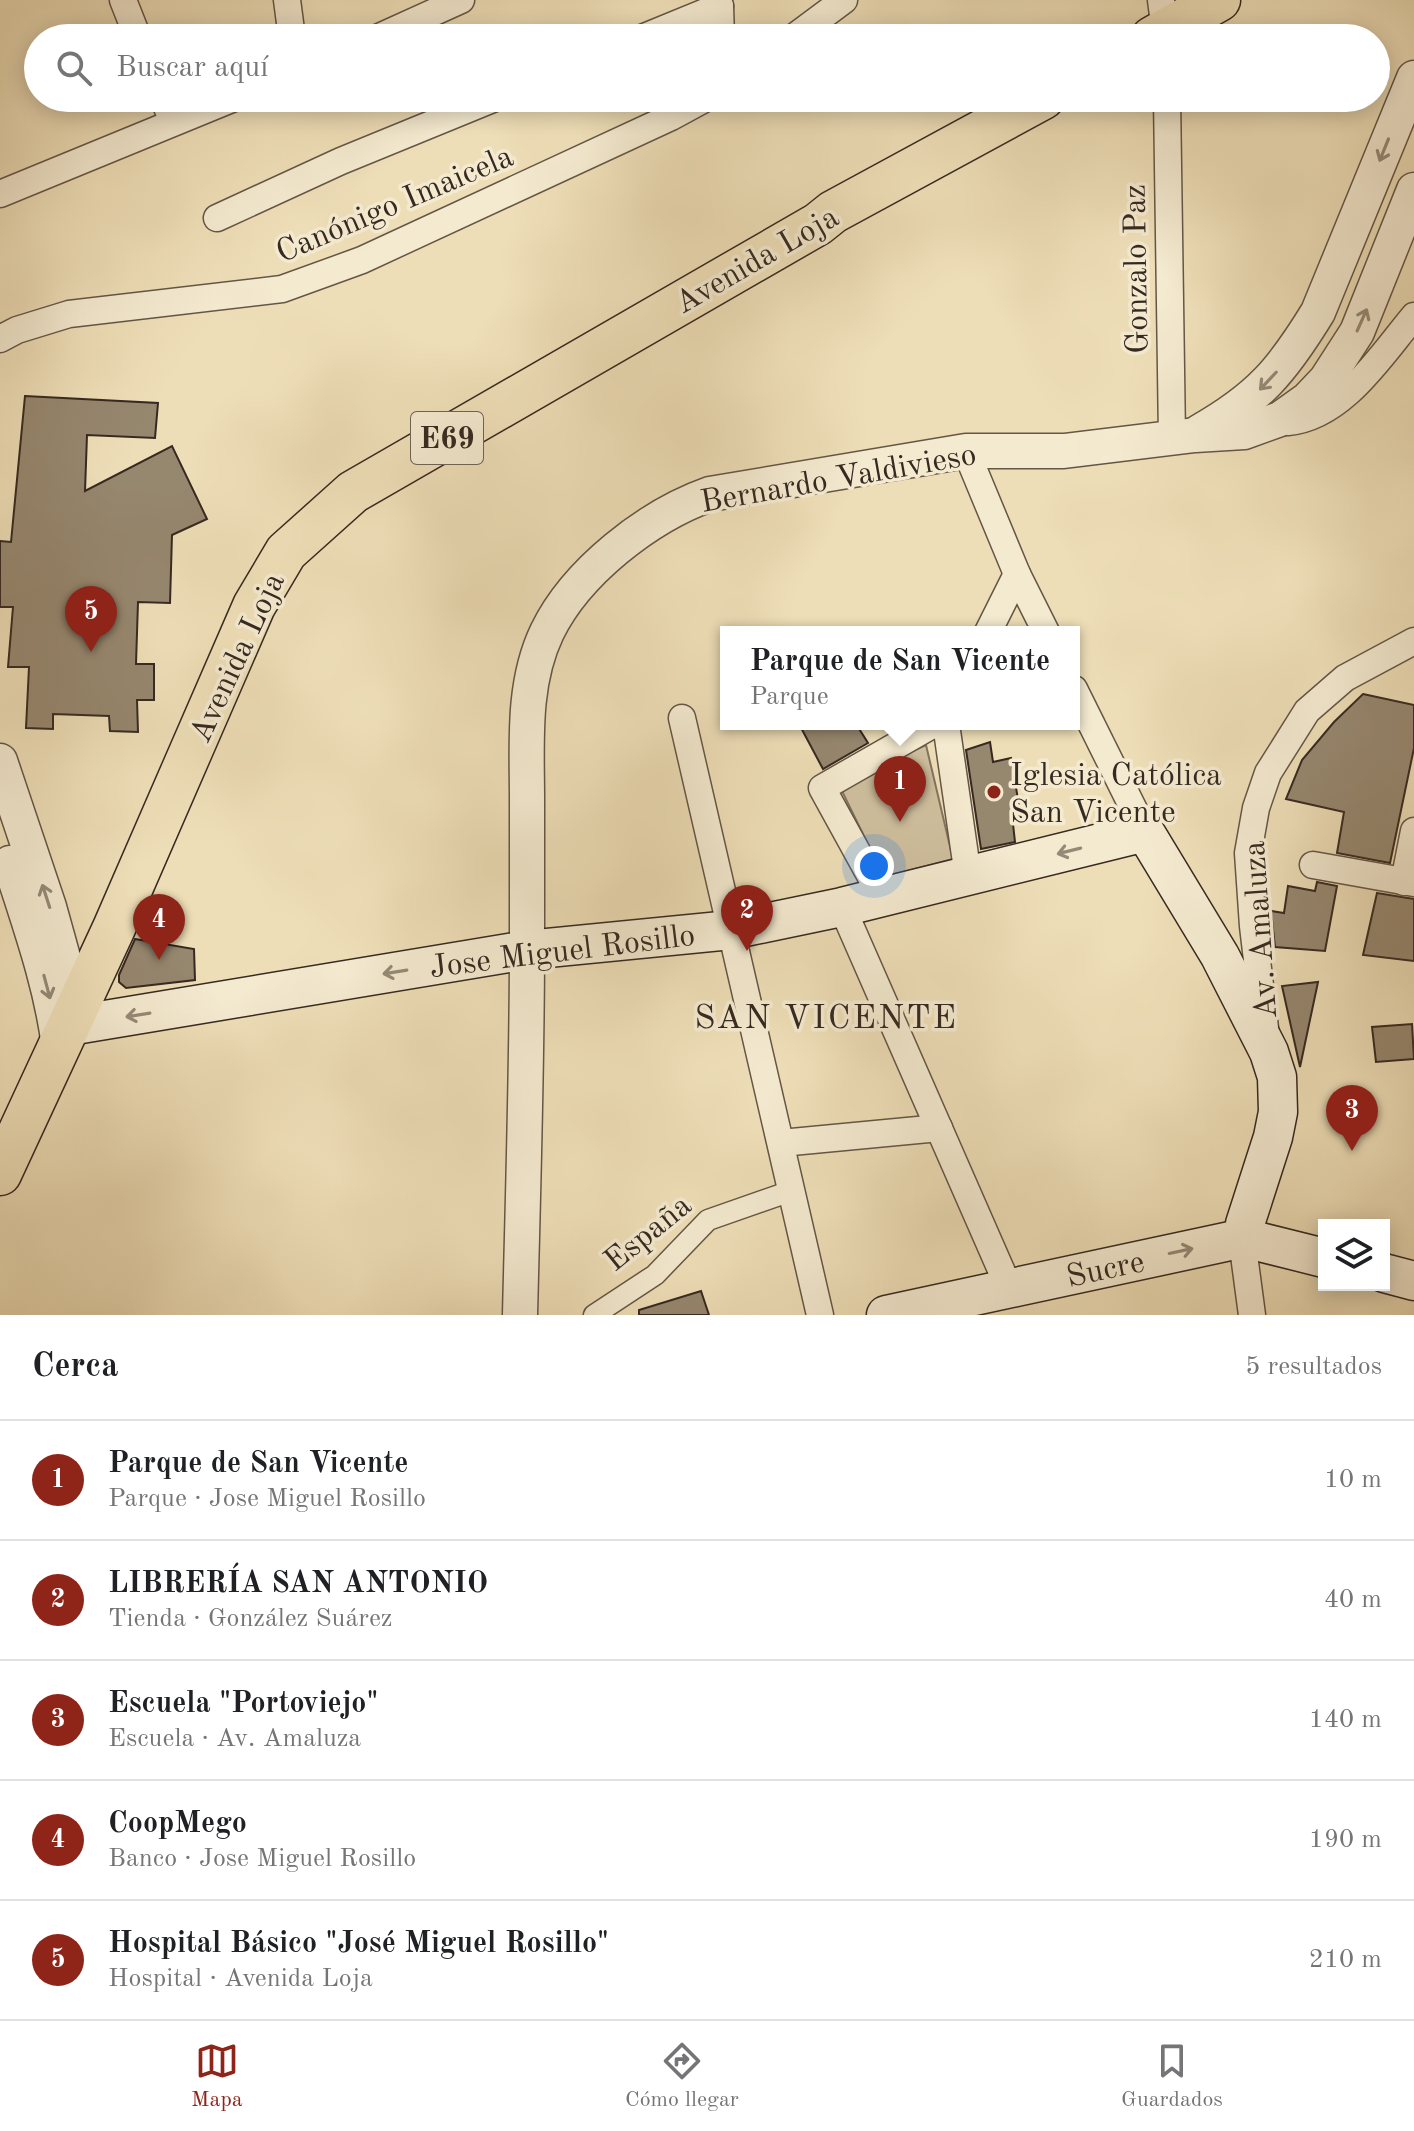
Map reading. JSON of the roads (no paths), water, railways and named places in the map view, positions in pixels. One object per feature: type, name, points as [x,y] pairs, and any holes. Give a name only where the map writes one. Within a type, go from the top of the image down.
[{"type":"main road","points":[[1167,24],[1219,0]]},
{"type":"main road","name":"Avenida Loja","points":[[0,1174],[254,606],[286,552],[353,492],[818,224],[833,212],[1017,112]]},
{"type":"main road","points":[[1145,832],[1220,956],[1269,1052]]},
{"type":"main road","name":"Jose Miguel Rosillo","points":[[70,1022],[527,950],[731,930],[842,907],[1145,832]]},
{"type":"main road","name":"Av. Amaluza","points":[[1244,1238],[1245,1224],[1278,1112],[1277,1077],[1269,1052]]},
{"type":"main road","name":"Sucre","points":[[886,1315],[1244,1238],[1318,1256]]},
{"type":"main road","points":[[1390,1275],[1414,1281]]},
{"type":"street","points":[[123,0],[132,24]]},
{"type":"street","points":[[287,0],[290,24]]},
{"type":"street","points":[[408,24],[461,0]]},
{"type":"street","points":[[812,24],[844,0]]},
{"type":"street","points":[[672,24],[718,3],[720,24]]},
{"type":"street","name":"Bernardo Valdivieso","points":[[1183,436],[1236,411],[1273,378],[1297,346],[1318,312],[1414,78]]},
{"type":"street","points":[[0,194],[164,112]]},
{"type":"street","points":[[217,218],[341,161],[461,112]]},
{"type":"street","name":"Canónigo Imaicela","points":[[0,339],[17,330],[69,314],[282,289],[362,260],[671,112]]},
{"type":"street","name":"Gonzalo Paz","points":[[1168,112],[1183,436]]},
{"type":"street","name":"Bernardo Valdivieso","points":[[520,1315],[527,950],[527,714],[541,647],[563,603],[628,539],[680,505],[710,494],[966,451],[1064,451],[1183,436],[1244,432],[1270,423],[1308,399],[1339,362],[1366,311],[1414,190]]},
{"type":"street","points":[[1270,423],[1296,421],[1324,409],[1347,393],[1414,316]]},
{"type":"street","points":[[966,451],[1017,574],[1043,626]]},
{"type":"street","points":[[991,626],[1017,574]]},
{"type":"street","name":"Av. Amaluza","points":[[1269,1052],[1253,926],[1248,853],[1256,808],[1268,773],[1307,711],[1345,678],[1414,641]]},
{"type":"street","points":[[1080,701],[1145,832]]},
{"type":"street","points":[[682,718],[820,1315]]},
{"type":"street","points":[[882,897],[822,788],[924,730]]},
{"type":"street","points":[[947,730],[968,876]]},
{"type":"street","points":[[0,761],[64,961],[70,1022],[55,1016],[0,832]]},
{"type":"street","points":[[1313,865],[1409,882],[1414,831]]},
{"type":"street","points":[[842,907],[1009,1288]]},
{"type":"street","points":[[781,1143],[939,1128]]},
{"type":"street","name":"España","points":[[594,1315],[655,1275],[708,1220],[791,1191]]},
{"type":"street","points":[[1244,1238],[1252,1315]]},
{"type":"place","name":"Hospital Básico \"José Miguel Rosillo\"","points":[[91,652]]},
{"type":"place","name":"Iglesia Católica San Vicente","points":[[994,792]]},
{"type":"place","name":"Parque de San Vicente","points":[[900,822]]},
{"type":"place","name":"LIBRERÍA SAN ANTONIO","points":[[747,951]]},
{"type":"place","name":"CoopMego","points":[[159,960]]},
{"type":"place","name":"Escuela \"Portoviejo\"","points":[[1352,1151]]},
{"type":"district","name":"SAN VICENTE","points":[[826,1016]]}]
